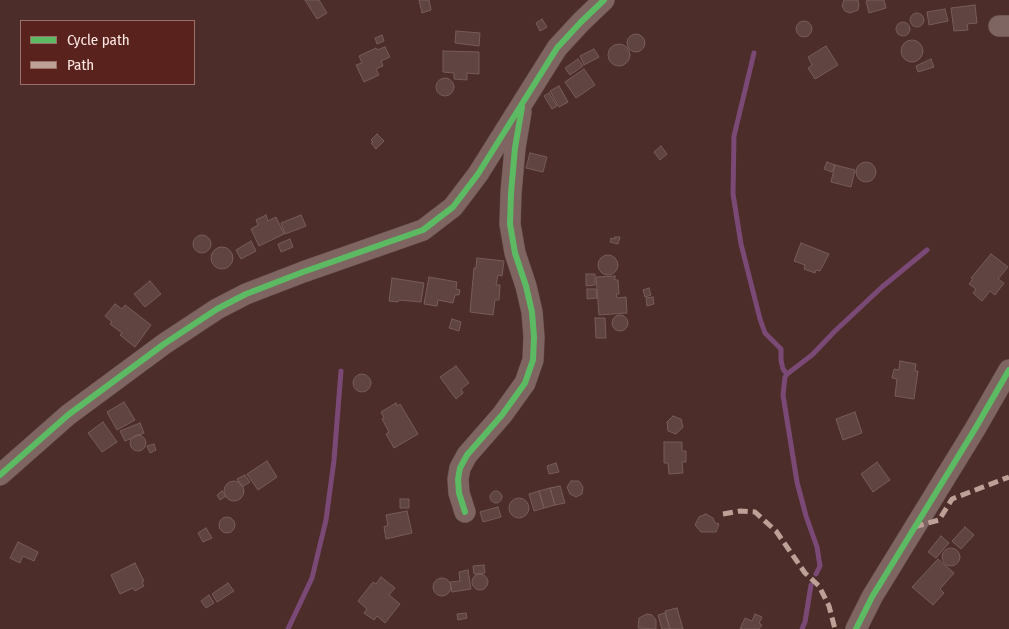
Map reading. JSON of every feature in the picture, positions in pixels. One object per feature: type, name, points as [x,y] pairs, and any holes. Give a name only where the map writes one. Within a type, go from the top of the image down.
[{"type":"street","points":[[0,476],[68,415],[164,344],[217,309],[246,294],[303,272],[423,230],[453,207],[478,174],[557,48],[580,22],[604,0]]},
{"type":"street","points":[[465,512],[458,479],[460,468],[467,455],[502,415],[525,383],[533,360],[532,312],[515,253],[510,224],[510,193],[522,102]]},
{"type":"street","points":[[856,629],[872,597],[1009,370]]},
{"type":"building","points":[[305,0],[319,0],[327,13],[317,19]]},
{"type":"building","points":[[419,0],[429,0],[431,10],[422,13]]},
{"type":"building","points":[[844,0],[858,0],[858,10],[850,13],[845,11],[842,6]]},
{"type":"building","points":[[884,0],[886,8],[869,13],[866,1]]},
{"type":"building","points":[[975,5],[977,23],[967,24],[968,30],[954,31],[951,8]]},
{"type":"building","points":[[945,9],[948,21],[929,25],[927,12]]},
{"type":"building","points":[[914,13],[920,13],[924,20],[920,27],[914,27],[910,23],[910,17]]},
{"type":"building","points":[[542,19],[547,27],[540,31],[536,23]]},
{"type":"building","points":[[804,21],[812,29],[804,37],[796,29]]},
{"type":"building","points":[[903,22],[908,24],[910,29],[908,34],[903,36],[898,34],[896,29],[898,24]]},
{"type":"building","points":[[456,31],[480,33],[479,46],[455,43]]},
{"type":"building","points":[[636,34],[642,37],[645,43],[642,49],[636,52],[630,49],[627,43],[630,37]]},
{"type":"building","points":[[382,35],[384,41],[377,44],[375,38]]},
{"type":"building","points":[[912,40],[920,43],[923,51],[920,59],[912,62],[904,59],[901,51],[904,43]]},
{"type":"building","points":[[619,44],[627,47],[630,55],[627,63],[619,66],[611,63],[608,55],[611,47]]},
{"type":"building","points":[[826,46],[838,65],[815,79],[808,68],[812,65],[808,57]]},
{"type":"building","points":[[385,47],[390,57],[381,61],[383,66],[376,69],[379,75],[364,82],[356,65],[362,63],[359,56],[376,48],[377,50]]},
{"type":"building","points":[[594,49],[599,57],[584,65],[580,56]]},
{"type":"building","points":[[443,51],[479,52],[479,74],[467,73],[467,80],[454,79],[454,73],[443,72]]},
{"type":"building","points":[[578,59],[583,66],[570,75],[565,68]]},
{"type":"building","points":[[931,59],[934,67],[918,72],[916,66]]},
{"type":"building","points":[[584,69],[595,85],[576,98],[565,82]]},
{"type":"building","points":[[445,78],[451,81],[454,87],[451,93],[445,96],[439,93],[436,87],[439,81]]},
{"type":"building","points":[[559,86],[568,102],[559,107],[550,91]]},
{"type":"building","points":[[549,93],[557,106],[552,109],[544,96]]},
{"type":"building","points":[[377,134],[384,141],[376,149],[371,140]]},
{"type":"building","points":[[661,146],[667,154],[660,160],[654,152]]},
{"type":"building","points":[[530,153],[547,157],[543,172],[526,168]]},
{"type":"building","points":[[827,162],[835,165],[832,172],[824,169]]},
{"type":"building","points":[[866,162],[873,165],[876,172],[873,179],[866,182],[859,179],[856,172],[859,165]]},
{"type":"building","points":[[835,165],[855,170],[851,187],[831,182]]},
{"type":"building","points":[[266,215],[268,221],[276,217],[284,234],[259,246],[251,229],[258,225],[256,220]]},
{"type":"building","points":[[301,215],[306,226],[285,234],[281,223]]},
{"type":"building","points":[[202,235],[208,238],[211,244],[208,250],[202,253],[196,250],[193,244],[196,238]]},
{"type":"building","points":[[615,237],[620,237],[618,244],[610,242],[611,238],[615,239]]},
{"type":"building","points":[[290,239],[293,247],[281,252],[278,244]]},
{"type":"building","points":[[251,241],[256,251],[241,259],[236,250]]},
{"type":"building","points":[[801,243],[829,254],[820,271],[816,270],[815,273],[804,269],[805,265],[794,261]]},
{"type":"building","points":[[222,247],[230,250],[233,258],[230,266],[222,269],[214,266],[211,258],[214,250]]},
{"type":"building","points":[[991,254],[1008,267],[998,279],[1004,283],[995,295],[990,291],[982,301],[973,293],[976,289],[969,284],[973,279],[971,278]]},
{"type":"building","points":[[608,255],[615,258],[618,265],[615,272],[608,275],[601,272],[598,265],[601,258]]},
{"type":"building","points":[[477,258],[504,261],[502,276],[498,275],[496,285],[500,285],[499,300],[495,300],[493,315],[470,312],[474,268],[476,268]]},
{"type":"building","points":[[586,274],[595,274],[595,285],[586,286]]},
{"type":"building","points":[[615,276],[615,280],[618,280],[619,294],[616,294],[617,298],[626,297],[627,313],[599,315],[596,277]]},
{"type":"building","points":[[429,277],[457,282],[456,289],[460,290],[459,295],[455,295],[453,303],[438,300],[437,306],[424,304]]},
{"type":"building","points":[[392,278],[424,283],[421,302],[389,301]]},
{"type":"building","points":[[150,281],[161,294],[145,307],[134,294]]},
{"type":"building","points":[[649,288],[651,295],[645,297],[643,290]]},
{"type":"building","points":[[587,289],[596,289],[597,298],[587,299]]},
{"type":"building","points":[[653,297],[654,304],[647,306],[646,298]]},
{"type":"building","points":[[115,304],[122,309],[125,305],[151,325],[135,347],[120,335],[122,333],[110,324],[112,322],[105,316]]},
{"type":"building","points":[[617,315],[623,315],[628,320],[626,329],[617,331],[612,326],[612,320]]},
{"type":"building","points":[[595,318],[605,318],[606,338],[596,338]]},
{"type":"building","points":[[452,319],[461,322],[459,331],[449,328]]},
{"type":"building","points":[[900,361],[916,364],[915,371],[918,371],[914,399],[895,396],[897,379],[892,378],[894,369],[899,370]]},
{"type":"building","points":[[456,366],[469,383],[461,389],[463,393],[456,399],[440,377]]},
{"type":"building","points":[[358,374],[366,374],[371,379],[369,390],[358,392],[353,387],[353,379]]},
{"type":"building","points":[[124,402],[135,420],[117,430],[107,412]]},
{"type":"building","points":[[396,403],[397,406],[400,404],[418,434],[394,448],[386,434],[389,432],[382,419],[384,418],[381,412]]},
{"type":"building","points":[[855,412],[862,433],[843,440],[836,419]]},
{"type":"building","points":[[673,416],[681,419],[683,427],[676,434],[668,431],[667,422]]},
{"type":"building","points":[[103,422],[117,442],[102,452],[88,433]]},
{"type":"building","points":[[140,423],[144,433],[125,441],[120,431]]},
{"type":"building","points":[[135,435],[141,435],[146,440],[144,449],[135,451],[130,446],[130,440]]},
{"type":"building","points":[[664,442],[682,442],[682,451],[686,451],[686,462],[682,462],[683,473],[669,474],[668,463],[664,463]]},
{"type":"building","points":[[154,444],[156,450],[150,453],[147,446]]},
{"type":"building","points":[[267,461],[277,477],[258,490],[247,474]]},
{"type":"building","points":[[877,462],[890,480],[873,492],[861,474]]},
{"type":"building","points":[[556,463],[559,472],[549,474],[547,466]]},
{"type":"building","points":[[245,475],[250,482],[242,487],[237,479]]},
{"type":"building","points":[[234,481],[241,484],[244,491],[241,498],[234,501],[227,498],[224,491],[227,484]]},
{"type":"building","points":[[571,481],[579,481],[583,487],[582,494],[576,497],[570,494],[567,487]]},
{"type":"building","points":[[560,486],[565,503],[555,505],[550,488]]},
{"type":"building","points":[[550,488],[555,505],[544,508],[539,491]]},
{"type":"building","points":[[222,491],[226,496],[220,500],[217,495]]},
{"type":"building","points":[[498,491],[501,492],[501,502],[494,503],[491,502],[490,495],[491,492]]},
{"type":"building","points":[[539,491],[544,508],[534,511],[529,494]]},
{"type":"building","points":[[519,498],[526,501],[529,508],[526,515],[519,518],[512,515],[509,508],[512,501]]},
{"type":"building","points":[[400,499],[409,499],[409,508],[400,508]]},
{"type":"building","points":[[498,507],[501,517],[483,522],[480,512]]},
{"type":"building","points":[[407,511],[412,533],[386,539],[384,527],[388,525],[386,515]]},
{"type":"building","points":[[706,514],[713,518],[715,523],[719,524],[716,532],[701,532],[695,525],[699,517]]},
{"type":"building","points":[[224,517],[230,517],[235,522],[233,531],[224,533],[219,528],[219,522]]},
{"type":"building","points":[[965,527],[974,535],[961,549],[952,541]]},
{"type":"building","points":[[206,528],[212,538],[203,542],[198,533]]},
{"type":"building","points":[[941,536],[949,543],[936,558],[928,552]]},
{"type":"building","points":[[18,542],[38,552],[34,561],[23,556],[20,563],[10,558]]},
{"type":"building","points":[[947,548],[955,548],[960,553],[958,564],[947,566],[942,561],[942,553]]},
{"type":"building","points":[[938,559],[954,573],[940,589],[944,593],[933,605],[912,587]]},
{"type":"building","points":[[135,563],[144,581],[142,582],[144,586],[135,591],[133,588],[120,594],[111,575]]},
{"type":"building","points":[[484,565],[485,573],[474,574],[473,566]]},
{"type":"building","points":[[468,570],[471,589],[452,592],[450,582],[460,581],[459,572]]},
{"type":"building","points":[[480,574],[488,582],[480,590],[472,582]]},
{"type":"building","points":[[381,577],[395,588],[389,595],[400,604],[385,623],[377,616],[374,620],[364,613],[367,609],[358,601],[373,582],[376,584]]},
{"type":"building","points":[[442,578],[448,581],[451,587],[448,593],[442,596],[436,593],[433,587],[436,581]]},
{"type":"building","points":[[228,583],[234,591],[217,602],[212,594]]},
{"type":"building","points":[[209,595],[214,603],[206,608],[201,601]]},
{"type":"building","points":[[677,608],[683,629],[670,629],[665,611]]},
{"type":"building","points":[[466,613],[467,618],[458,620],[457,614]]},
{"type":"building","points":[[665,613],[670,629],[662,629],[658,615]]},
{"type":"building","points":[[647,614],[652,615],[656,620],[656,629],[638,628],[639,618]]},
{"type":"building","points":[[755,614],[762,617],[759,623],[762,625],[759,629],[740,629],[745,618],[752,621]]},
{"type":"waterway","points":[[754,53],[734,136],[733,194],[741,244],[760,319],[765,333],[781,349],[783,369],[787,374]]},
{"type":"waterway","points":[[816,574],[820,566],[817,547],[797,482],[783,395],[785,377],[812,355],[882,287],[927,250]]},
{"type":"waterway","points":[[288,629],[312,578],[326,520],[334,460],[341,371]]},
{"type":"waterway","points":[[802,629],[805,622],[811,585]]},
{"type":"marked path","points":[[914,527],[939,520],[952,499],[1009,477]]},
{"type":"marked path","points":[[723,514],[740,511],[755,512],[776,531],[805,573],[819,586],[829,606],[835,629]]},
{"type":"cycle path","points":[[0,475],[68,415],[164,344],[217,309],[246,294],[303,272],[423,230],[453,207],[478,174],[557,48],[604,0]]},
{"type":"cycle path","points":[[465,512],[459,493],[458,479],[460,468],[467,455],[502,415],[525,383],[533,360],[532,312],[515,253],[510,224],[515,148],[522,107]]},
{"type":"cycle path","points":[[856,629],[872,597],[1009,370]]}]
